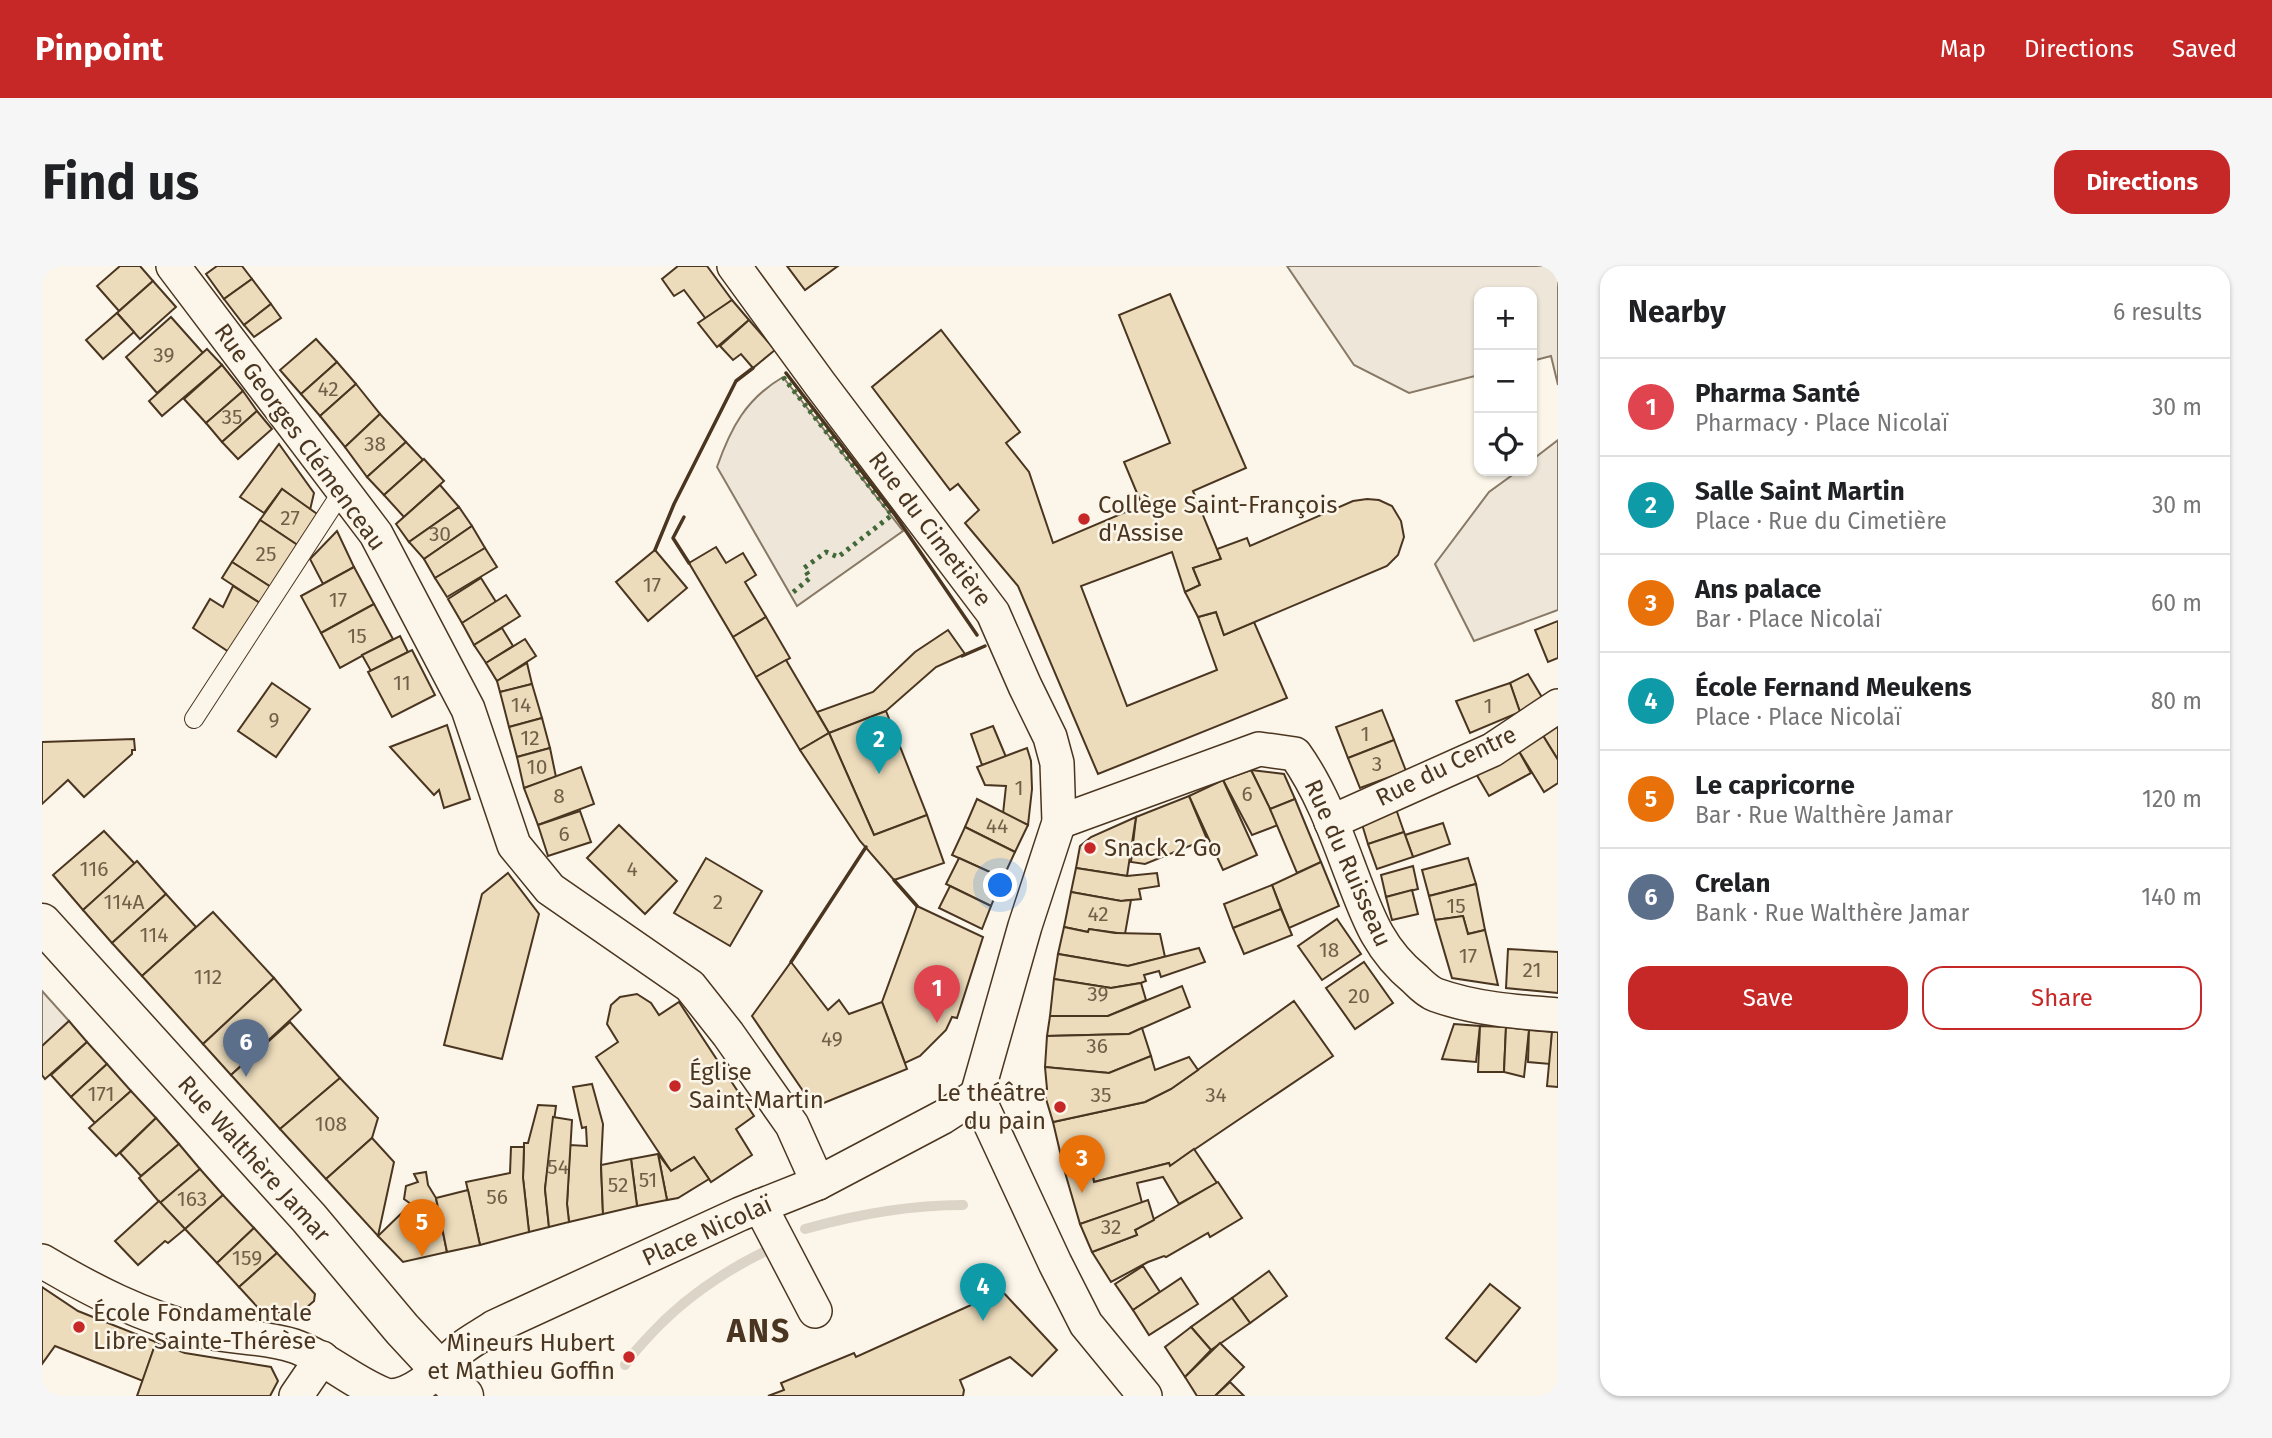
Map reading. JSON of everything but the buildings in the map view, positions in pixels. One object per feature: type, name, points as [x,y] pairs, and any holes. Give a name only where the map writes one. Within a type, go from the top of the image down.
[{"type":"main road","name":"Rue Walthère Jamar","points":[[42,923],[309,1218],[402,1329],[451,1382]]},
{"type":"street","name":"Rue Georges Clémenceau","points":[[173,266],[376,534],[468,709],[514,845],[550,889],[690,986],[728,1034],[792,1125],[818,1183]]},
{"type":"street","name":"Rue du Cimetière","points":[[734,266],[993,613],[1050,737],[1057,763],[1059,822]]},
{"type":"street","name":"Rue du Centre","points":[[1331,822],[1492,750],[1558,706]]},
{"type":"street","name":"Rue du Ruisseau","points":[[1059,822],[1259,748],[1295,754],[1310,775],[1331,822],[1369,921],[1387,952],[1400,967],[1433,994],[1490,1008],[1558,1015]]},
{"type":"street","points":[[1059,822],[1025,926],[977,1095],[1086,1324],[1145,1396]]},
{"type":"street","name":"Place Nicolaï","points":[[390,1396],[451,1382],[464,1346],[494,1327],[760,1206],[818,1183],[943,1117],[977,1095]]},
{"type":"street","points":[[760,1206],[815,1311]]},
{"type":"street","points":[[42,1261],[94,1290],[151,1315],[200,1331],[282,1343],[322,1359],[374,1391],[390,1396]]},
{"type":"street","points":[[296,1396],[322,1359]]},
{"type":"lane","points":[[194,719],[343,490]]},
{"type":"shaded area","points":[[1287,266],[1558,266],[1558,385],[1551,356],[1537,360],[1537,287],[1474,287],[1474,376],[1409,393],[1354,365]]},
{"type":"shaded area","points":[[783,377],[903,531],[797,606],[717,467],[741,415],[759,395]]},
{"type":"shaded area","points":[[1558,440],[1558,610],[1474,641],[1435,564],[1489,492],[1511,476],[1537,476],[1537,456]]},
{"type":"shaded area","points":[[42,991],[69,1021],[42,1046]]},
{"type":"waterway","points":[[805,1229],[883,1211],[963,1205]]},
{"type":"waterway","points":[[625,1365],[663,1322],[691,1297],[721,1276],[770,1249]]},
{"type":"hedge","points":[[783,377],[892,515],[838,557],[826,552],[804,568],[810,578],[791,594]]},
{"type":"wall","points":[[655,550],[674,504],[736,381],[753,368]]},
{"type":"wall","points":[[786,373],[895,515],[977,635]]},
{"type":"wall","points":[[684,517],[673,538],[689,563]]},
{"type":"wall","points":[[962,656],[985,646]]},
{"type":"wall","points":[[791,962],[866,847]]},
{"type":"wall","points":[[894,880],[917,906]]},
{"type":"place","name":"Collège Saint-François d'Assise","points":[[1084,519]]},
{"type":"place","name":"Salle Saint Martin","points":[[879,774]]},
{"type":"place","name":"Snack 2 Go","points":[[1090,848]]},
{"type":"place","name":"Pharma Santé","points":[[937,1023]]},
{"type":"place","name":"Crelan","points":[[246,1077]]},
{"type":"place","name":"Église Saint-Martin","points":[[675,1086]]},
{"type":"place","name":"Le théâtre du pain","points":[[1060,1107]]},
{"type":"place","name":"Ans palace","points":[[1082,1193]]},
{"type":"place","name":"Le capricorne","points":[[422,1257]]},
{"type":"place","name":"École Fernand Meukens","points":[[983,1321]]},
{"type":"place","name":"École Fondamentale Libre Sainte-Thérèse","points":[[79,1327]]},
{"type":"place","name":"Mineurs Hubert et Mathieu Goffin","points":[[629,1357]]},
{"type":"district","name":"ANS","points":[[759,1331]]}]
